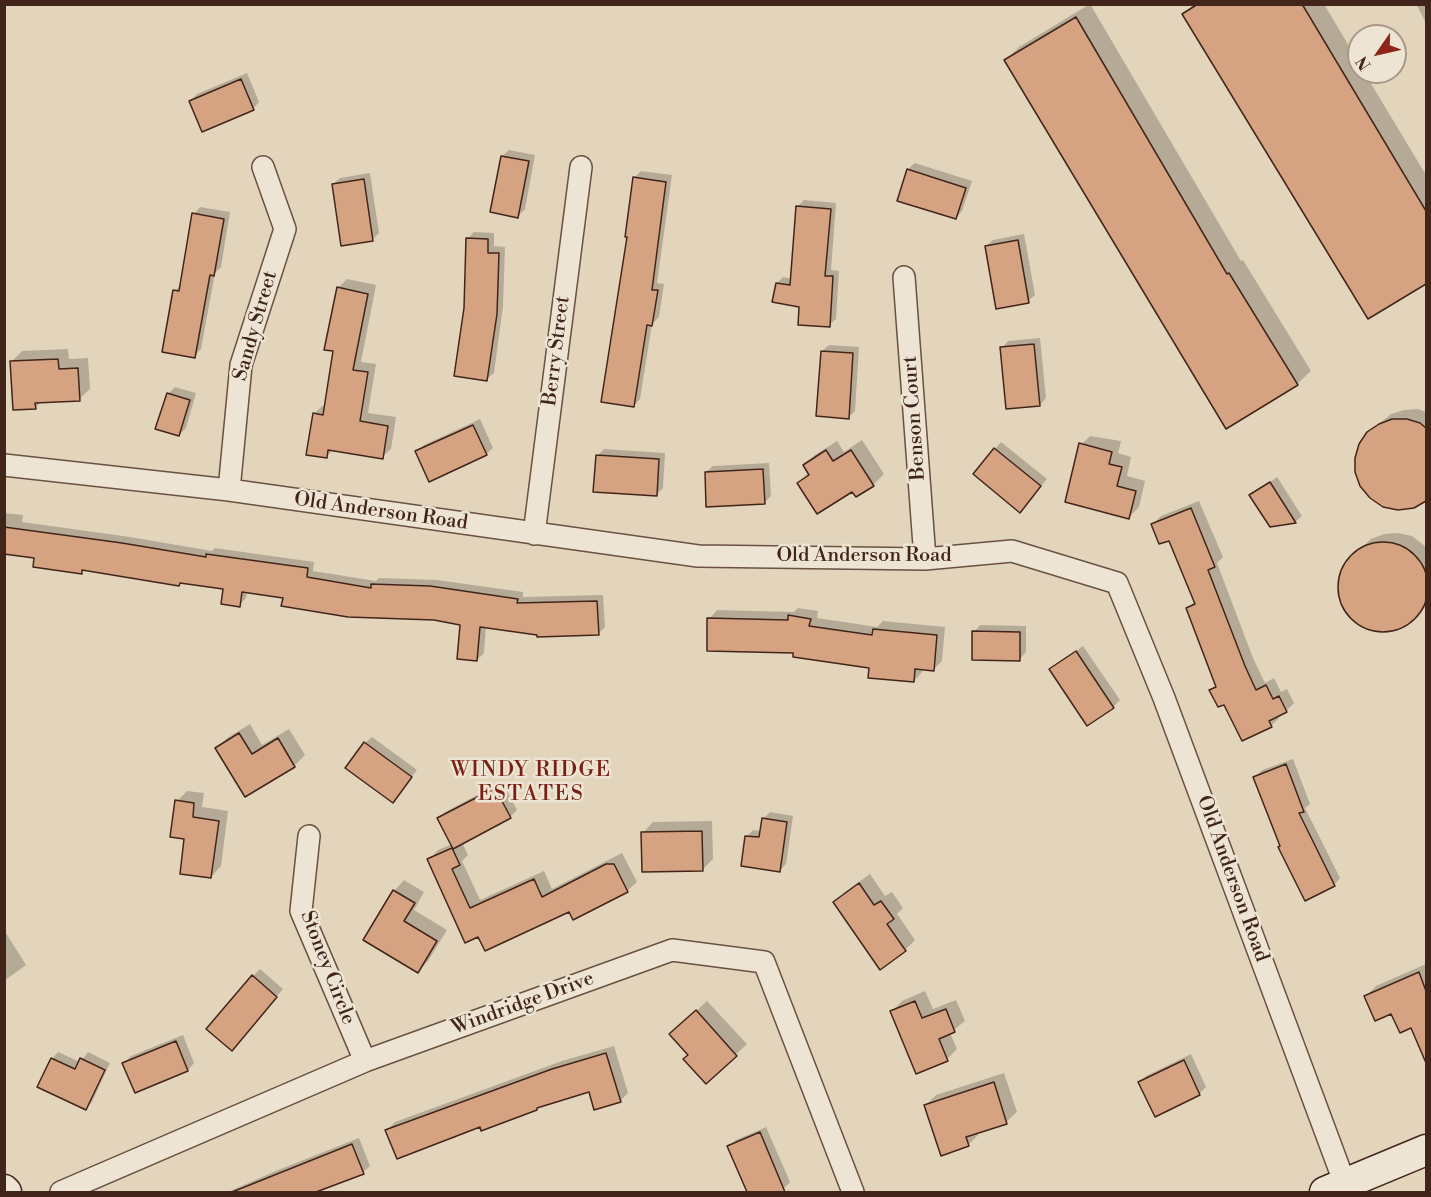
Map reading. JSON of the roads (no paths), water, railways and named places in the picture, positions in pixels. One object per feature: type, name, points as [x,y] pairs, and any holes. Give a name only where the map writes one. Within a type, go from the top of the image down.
[{"type":"main road","points":[[1335,1188],[1426,1150]]},
{"type":"street","name":"Sandy Street","points":[[229,490],[241,365],[285,229],[263,167]]},
{"type":"street","name":"Berry Street","points":[[534,534],[581,167]]},
{"type":"street","name":"Benson Court","points":[[904,278],[925,560]]},
{"type":"street","name":"Old Anderson Road","points":[[4,465],[229,490],[698,556],[925,560],[1012,551],[1117,583],[1164,698],[1335,1188]]},
{"type":"street","name":"Stoney Circle","points":[[309,836],[301,911],[365,1061]]},
{"type":"street","name":"Windridge Drive","points":[[61,1192],[365,1061],[672,950],[764,962],[853,1192]]},
{"type":"district","name":"WINDY RIDGE ESTATES","points":[[531,783]]}]
